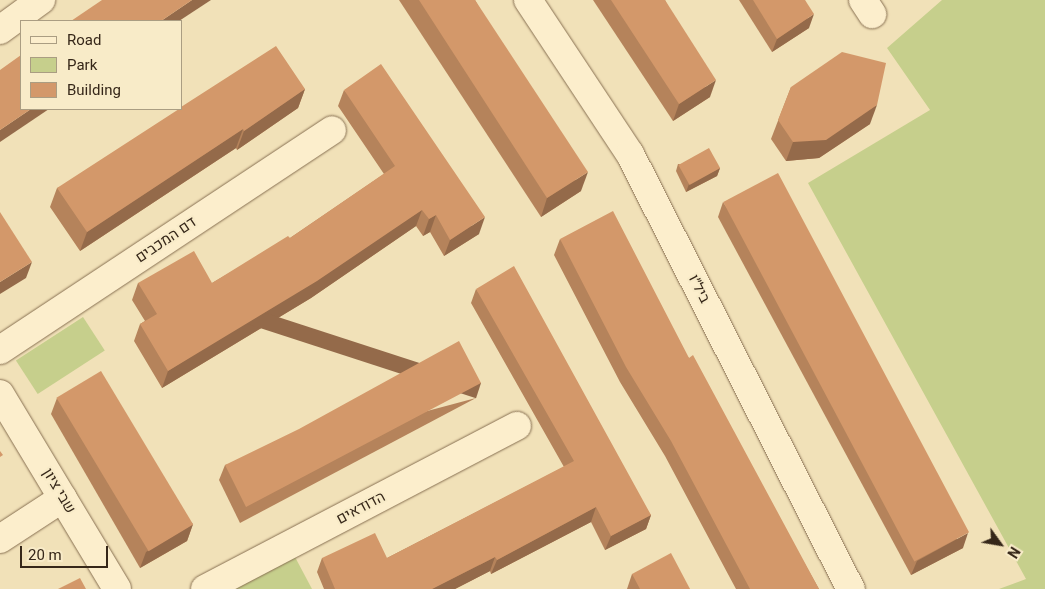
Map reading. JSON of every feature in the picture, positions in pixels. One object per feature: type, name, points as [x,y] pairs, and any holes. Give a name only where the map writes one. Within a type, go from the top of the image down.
[{"type":"street","points":[[0,30],[41,0]]},
{"type":"street","name":"ביל״ו","points":[[528,0],[630,154],[851,589]]},
{"type":"street","name":"דם המכבים","points":[[0,350],[332,130]]},
{"type":"street","name":"שבי ציון","points":[[0,394],[117,589]]},
{"type":"street","name":"הדודאים","points":[[205,589],[517,426]]},
{"type":"street","points":[[0,538],[63,498]]},
{"type":"green space","points":[[942,0],[1045,0],[1045,589],[999,589],[1026,579],[808,183],[930,110],[887,48]]},
{"type":"green space","points":[[83,317],[105,351],[38,394],[16,361]]},
{"type":"green space","points":[[295,557],[312,589],[235,589]]},
{"type":"building","points":[[102,0],[192,0],[162,20],[72,20]]},
{"type":"building","points":[[419,0],[475,0],[588,172],[547,198]]},
{"type":"building","points":[[611,0],[665,0],[716,80],[679,104]]},
{"type":"building","points":[[753,0],[805,0],[814,14],[777,39]]},
{"type":"building","points":[[276,46],[305,89],[244,131],[243,129],[87,232],[57,188],[177,110],[182,110],[182,106]]},
{"type":"building","points":[[842,52],[886,63],[877,105],[826,140],[793,142],[778,120],[791,87]]},
{"type":"building","points":[[20,56],[20,110],[30,110],[0,130],[0,70]]},
{"type":"building","points":[[381,64],[485,217],[450,240],[436,215],[429,219],[422,210],[317,281],[168,371],[140,324],[157,314],[138,283],[194,251],[212,283],[288,236],[290,238],[395,166],[344,90]]},
{"type":"building","points":[[709,148],[720,168],[690,185],[678,165]]},
{"type":"building","points":[[778,173],[969,532],[914,561],[723,202]]},
{"type":"building","points":[[613,211],[689,358],[693,355],[819,589],[750,589],[671,441],[626,367],[560,239]]},
{"type":"building","points":[[0,212],[32,262],[0,282]]},
{"type":"building","points":[[514,266],[651,515],[611,536],[596,507],[497,560],[495,557],[432,589],[335,589],[322,558],[375,533],[387,558],[574,461],[476,289]]},
{"type":"building","points":[[459,341],[481,383],[246,507],[225,465],[299,429]]},
{"type":"building","points":[[101,371],[193,524],[149,551],[56,398]]},
{"type":"building","points":[[671,553],[690,589],[640,589],[632,574]]},
{"type":"building","points":[[80,578],[86,589],[58,589]]}]
